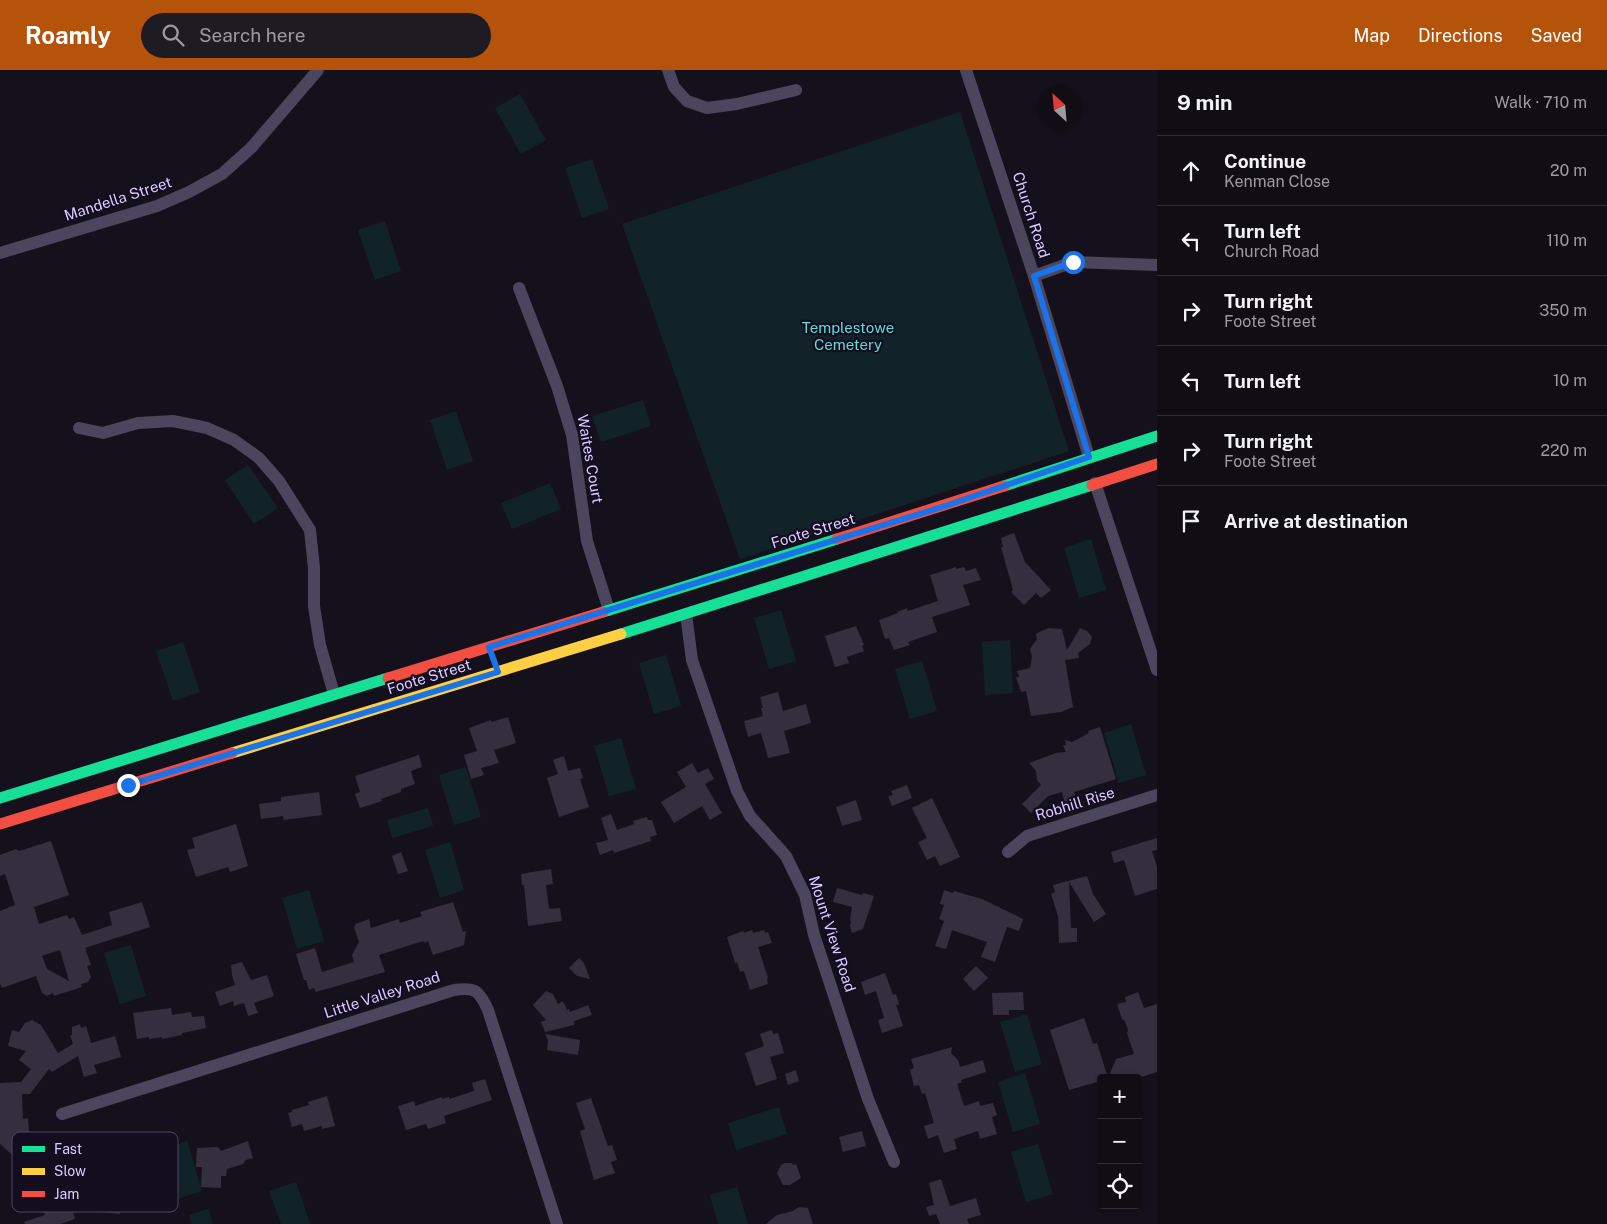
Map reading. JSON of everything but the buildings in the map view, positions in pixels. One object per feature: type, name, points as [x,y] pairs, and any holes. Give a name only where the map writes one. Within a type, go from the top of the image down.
[{"type":"main road","name":"Foote Street","points":[[0,824],[494,659],[609,610],[942,507],[1157,436]]},
{"type":"main road","points":[[1141,456],[1157,458]]},
{"type":"main road","points":[[1089,457],[1096,468],[1105,465]]},
{"type":"main road","name":"Foote Street","points":[[0,798],[334,694],[686,614],[1157,464]]},
{"type":"street","name":"Mandella Street","points":[[0,253],[157,206],[189,192],[222,174],[252,148],[318,70]]},
{"type":"street","points":[[668,70],[674,87],[687,102],[707,108],[737,104],[796,90]]},
{"type":"street","name":"Church Road","points":[[966,70],[1034,276],[1089,457]]},
{"type":"street","points":[[1034,276],[1073,262],[1157,265]]},
{"type":"street","name":"Waites Court","points":[[519,288],[557,386],[572,435],[587,541],[609,610]]},
{"type":"street","points":[[79,428],[103,433],[138,423],[173,421],[207,428],[234,440],[259,458],[279,481],[310,530],[314,568],[314,606],[320,644],[334,694]]},
{"type":"street","points":[[1095,483],[1157,670]]},
{"type":"street","name":"Mount View Road","points":[[686,614],[692,660],[737,791],[750,816],[786,856],[805,895],[814,935],[868,1099],[894,1162]]},
{"type":"street","name":"Robhill Rise","points":[[1008,852],[1027,836],[1157,795]]},
{"type":"street","name":"Little Valley Road","points":[[62,1114],[454,990],[476,990],[488,1010],[557,1224]]},
{"type":"green space","points":[[520,94],[546,140],[521,154],[495,108]]},
{"type":"green space","name":"Templestowe Cemetery","points":[[960,112],[1069,451],[740,559],[622,224]]},
{"type":"green space","points":[[592,159],[609,209],[582,218],[565,168]]},
{"type":"green space","points":[[385,221],[401,271],[375,280],[358,230]]},
{"type":"green space","points":[[643,400],[651,426],[601,442],[592,416]]},
{"type":"green space","points":[[456,411],[473,461],[447,470],[430,420]]},
{"type":"green space","points":[[248,465],[278,508],[254,524],[225,480]]},
{"type":"green space","points":[[550,483],[561,509],[512,529],[501,503]]},
{"type":"green space","points":[[1091,539],[1106,590],[1079,598],[1064,548]]},
{"type":"green space","points":[[781,610],[796,661],[769,669],[754,618]]},
{"type":"green space","points":[[1010,640],[1013,693],[985,695],[982,642]]},
{"type":"green space","points":[[183,642],[200,692],[173,701],[156,651]]},
{"type":"green space","points":[[666,655],[681,706],[654,714],[639,663]]},
{"type":"green space","points":[[922,661],[937,711],[910,719],[895,669]]},
{"type":"green space","points":[[1131,724],[1146,775],[1119,783],[1104,733]]},
{"type":"green space","points":[[621,738],[636,789],[609,796],[594,746]]},
{"type":"green space","points":[[466,767],[481,817],[454,825],[439,775]]},
{"type":"green space","points":[[428,808],[433,826],[392,838],[387,820]]},
{"type":"green space","points":[[450,842],[464,890],[440,898],[425,850]]},
{"type":"green space","points":[[309,890],[324,941],[297,949],[282,898]]},
{"type":"green space","points":[[131,945],[146,996],[120,1004],[104,953]]},
{"type":"green space","points":[[1027,1014],[1042,1064],[1015,1072],[1000,1022]]},
{"type":"green space","points":[[1025,1073],[1040,1124],[1013,1132],[998,1082]]},
{"type":"green space","points":[[779,1107],[787,1134],[736,1150],[728,1123]]},
{"type":"green space","points":[[187,1141],[202,1191],[178,1199],[178,1144]]},
{"type":"green space","points":[[1038,1144],[1053,1194],[1026,1202],[1011,1152]]},
{"type":"green space","points":[[296,1182],[310,1224],[281,1224],[269,1191]]},
{"type":"green space","points":[[737,1187],[748,1224],[718,1224],[710,1195]]},
{"type":"green space","points":[[208,1209],[213,1224],[192,1224],[189,1215]]},
{"type":"traffic: fast","points":[[1004,486],[1157,436]]},
{"type":"traffic: fast","points":[[621,634],[1092,485]]},
{"type":"traffic: fast","points":[[603,612],[837,539]]},
{"type":"traffic: fast","points":[[0,798],[388,678]]},
{"type":"traffic: slow","points":[[232,753],[621,634]]},
{"type":"traffic: jam","points":[[1092,485],[1157,464]]},
{"type":"traffic: jam","points":[[837,539],[1004,486]]},
{"type":"traffic: jam","points":[[388,678],[603,612]]},
{"type":"traffic: jam","points":[[0,824],[232,753]]},
{"type":"route","points":[[128,785],[498,672],[489,647],[942,507],[1089,457],[1034,276],[1073,262]]}]
